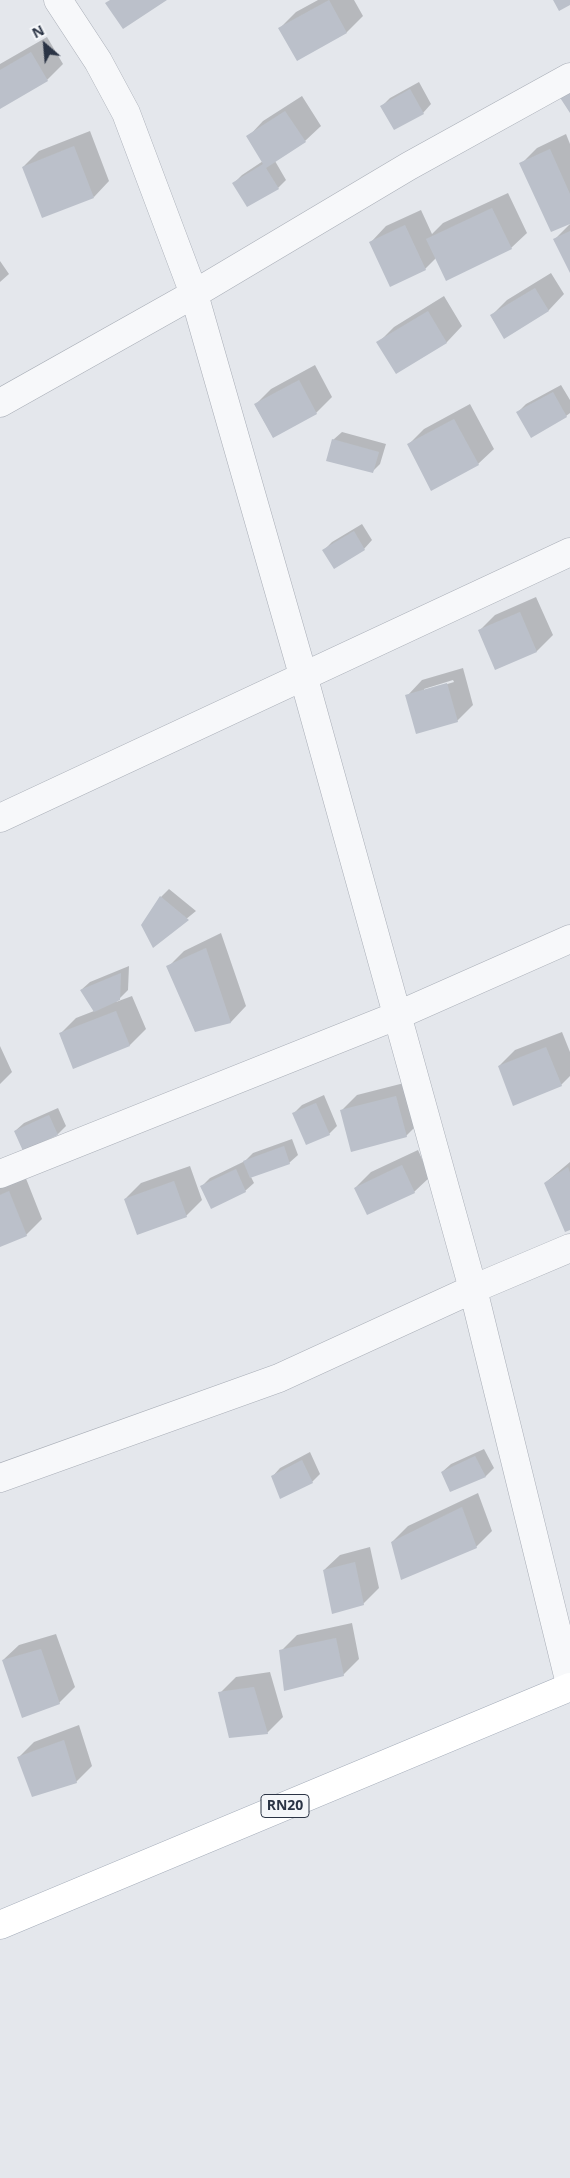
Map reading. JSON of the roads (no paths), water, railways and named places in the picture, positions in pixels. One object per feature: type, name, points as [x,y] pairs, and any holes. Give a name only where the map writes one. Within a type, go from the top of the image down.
[{"type":"main road","name":"RN20","points":[[0,1925],[570,1685]]},
{"type":"street","points":[[58,0],[98,61],[126,113],[194,294],[303,675],[396,1016],[473,1288],[570,1685]]},
{"type":"street","points":[[0,403],[194,294],[409,166],[570,77]]},
{"type":"street","points":[[0,818],[570,552]]},
{"type":"street","points":[[0,1174],[396,1016],[570,939]]},
{"type":"street","points":[[0,1478],[279,1378],[473,1288],[570,1248]]}]
